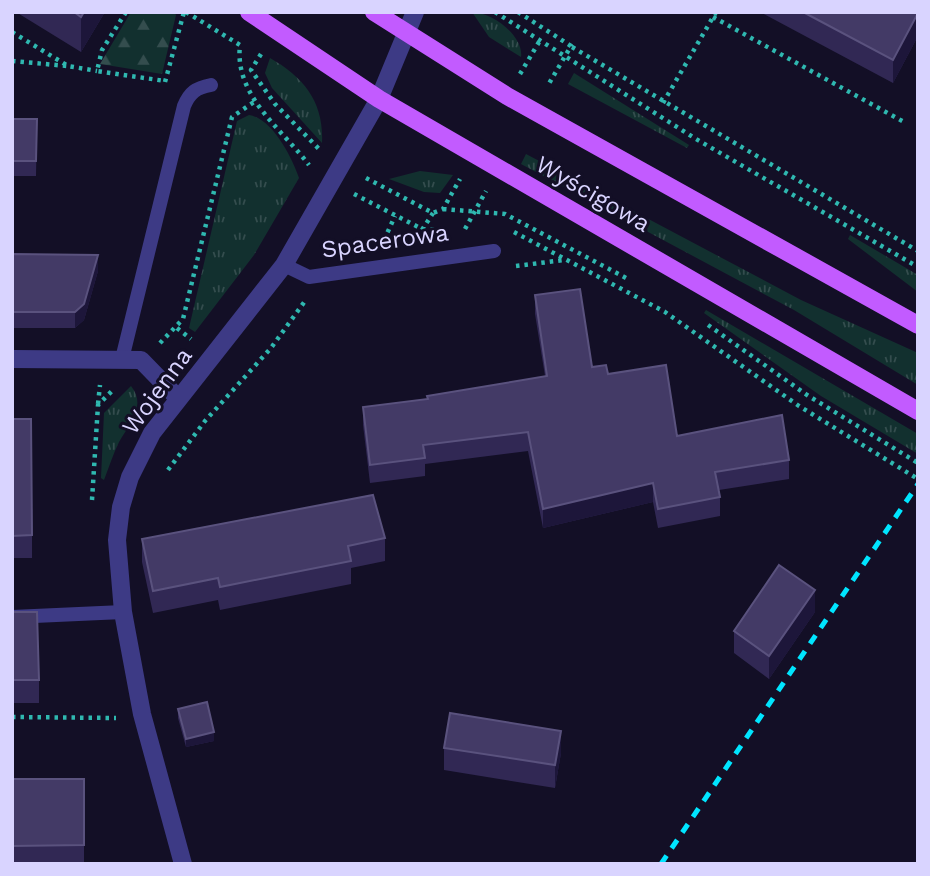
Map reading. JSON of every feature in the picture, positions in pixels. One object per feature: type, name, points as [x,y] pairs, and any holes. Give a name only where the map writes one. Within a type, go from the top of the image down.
[{"type":"main road","name":"Wyścigowa","points":[[249,12],[379,99],[918,411]]},
{"type":"main road","name":"Wyścigowa","points":[[374,12],[516,101],[918,325]]},
{"type":"street","name":"Wojenna","points":[[183,864],[142,714],[123,612],[117,540],[121,507],[140,455],[178,398],[284,265],[379,99],[415,12]]},
{"type":"street","points":[[12,359],[141,360],[178,398]]},
{"type":"lane","name":"Wojenna","points":[[122,359],[184,106],[190,94],[198,87],[211,85]]},
{"type":"lane","name":"Spacerowa","points":[[284,265],[309,277],[494,251]]},
{"type":"lane","points":[[12,617],[123,612]]},
{"type":"path","points":[[97,71],[102,50],[126,12]]},
{"type":"path","points":[[495,12],[696,139],[862,232],[918,267]]},
{"type":"path","points":[[518,12],[663,103],[918,251]]},
{"type":"path","points":[[663,103],[714,15],[904,122]]},
{"type":"path","points":[[12,32],[68,66]]},
{"type":"path","points":[[565,58],[572,46]]},
{"type":"path","points":[[12,61],[165,80]]},
{"type":"path","points":[[443,209],[505,214],[639,285]]},
{"type":"path","points":[[505,227],[691,328],[799,406],[918,479]]},
{"type":"path","points":[[466,229],[479,228]]},
{"type":"path","points":[[509,267],[564,260]]},
{"type":"path","points":[[164,476],[205,421],[271,348],[309,296]]},
{"type":"path","points":[[701,320],[807,395],[918,463]]},
{"type":"path","points":[[12,717],[126,718]]},
{"type":"green space","points":[[131,12],[174,12],[176,15],[162,74],[100,64]]},
{"type":"green space","points":[[472,12],[489,16],[505,27],[517,41],[521,57],[489,37]]},
{"type":"green space","points":[[270,58],[293,74],[310,93],[320,116],[322,143],[272,88],[265,73]]},
{"type":"green space","points":[[574,73],[689,145],[687,148],[568,84]]},
{"type":"green space","points":[[249,115],[258,118],[274,131],[292,160],[299,178],[254,255],[195,332],[189,328],[237,121]]},
{"type":"green space","points":[[526,154],[801,300],[918,353],[918,385],[794,310],[521,164]]},
{"type":"green space","points":[[420,171],[453,175],[440,193],[424,192],[389,179]]},
{"type":"green space","points":[[850,235],[918,275],[918,292],[848,239]]},
{"type":"green space","points":[[706,310],[918,434],[918,454],[821,396],[704,313]]},
{"type":"green space","points":[[131,386],[137,401],[135,415],[117,447],[104,480],[101,478],[104,413]]},
{"type":"building","points":[[803,12],[918,12],[918,13],[893,60]]},
{"type":"building","points":[[12,119],[37,119],[36,161],[12,161]]},
{"type":"building","points":[[12,254],[98,255],[84,304],[75,312],[12,312]]},
{"type":"building","points":[[580,289],[592,367],[606,365],[608,374],[666,365],[677,436],[782,415],[789,460],[715,472],[720,497],[658,509],[653,483],[543,509],[528,432],[423,445],[425,458],[370,465],[363,407],[428,399],[427,396],[547,376],[535,295]]},
{"type":"building","points":[[12,419],[31,419],[32,535],[12,536]]},
{"type":"building","points":[[373,495],[385,538],[348,546],[351,561],[220,587],[218,578],[153,591],[142,539]]},
{"type":"building","points":[[779,565],[815,590],[769,656],[734,631]]},
{"type":"building","points":[[12,612],[37,612],[39,680],[12,680]]},
{"type":"building","points":[[207,702],[214,732],[186,739],[178,709]]},
{"type":"building","points":[[450,713],[561,731],[555,765],[444,748]]},
{"type":"building","points":[[12,779],[84,779],[84,845],[12,846]]},
{"type":"railway","points":[[661,864],[918,484]]}]
